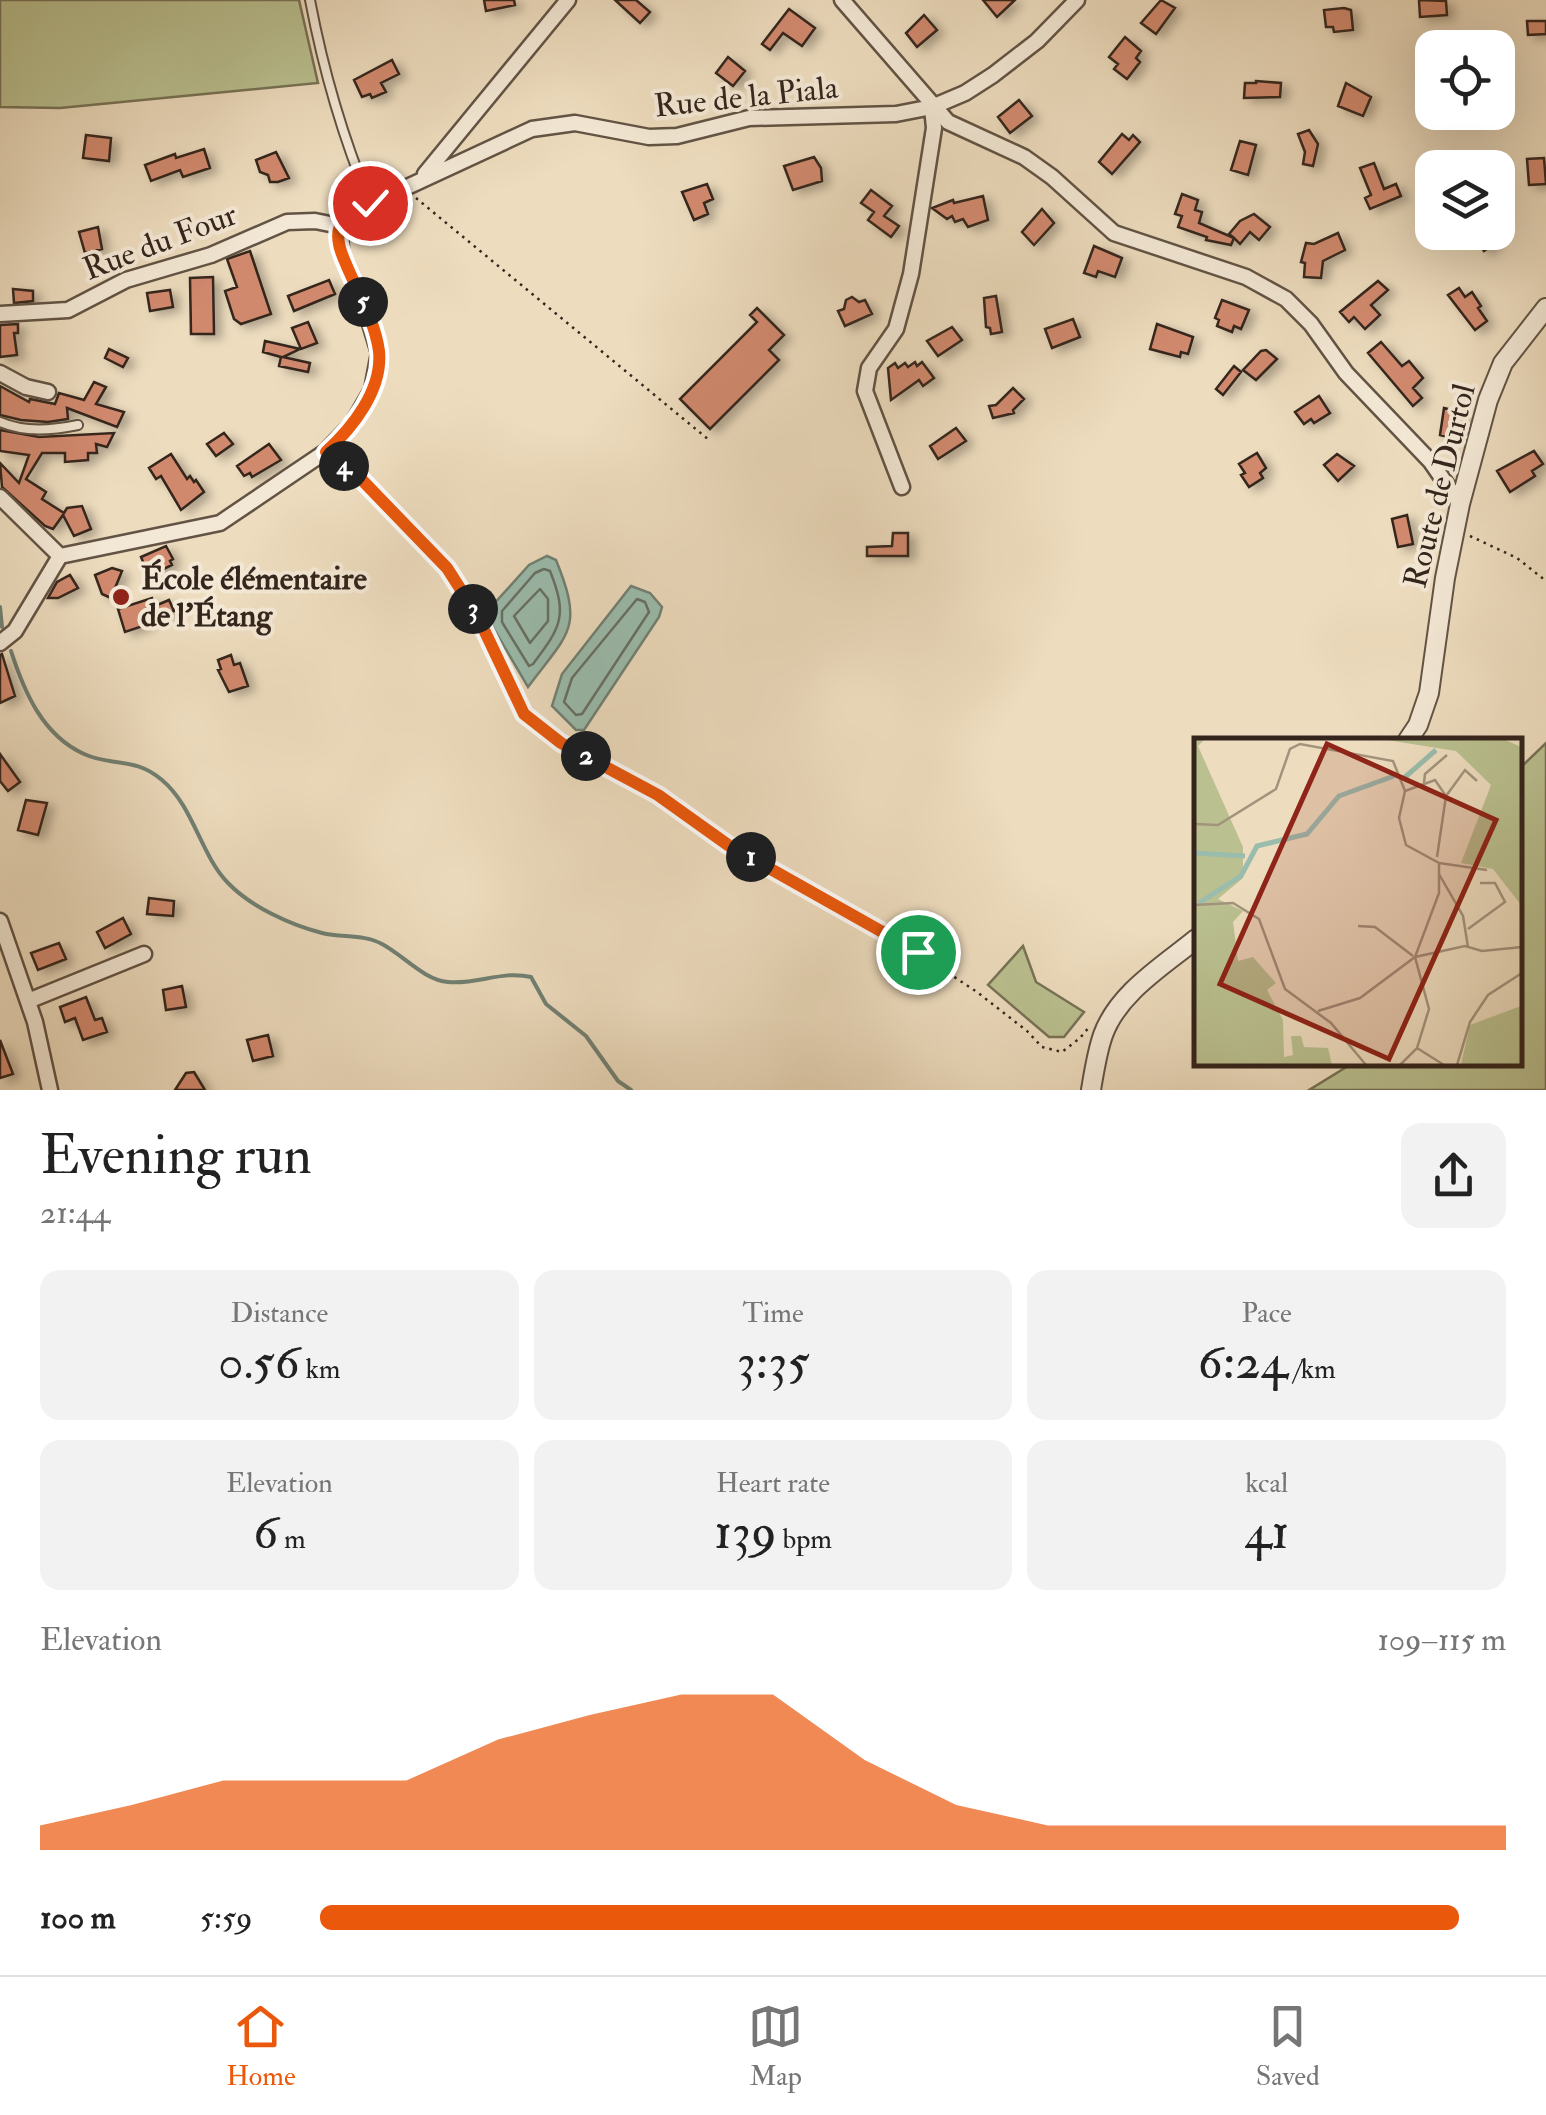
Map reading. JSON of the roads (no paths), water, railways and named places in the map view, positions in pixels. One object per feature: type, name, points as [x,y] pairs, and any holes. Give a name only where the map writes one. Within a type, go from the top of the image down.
[{"type":"street","points":[[422,178],[568,0]]},
{"type":"street","points":[[842,0],[948,122],[994,142],[1040,169],[1114,233],[1246,277],[1286,299],[1311,324],[1346,373],[1432,462],[1460,504]]},
{"type":"street","name":"Rue de la Piala","points":[[340,226],[349,214],[370,203],[532,129],[575,123],[649,137],[677,136],[749,118],[896,114],[932,107],[965,93],[992,75],[1037,41],[1077,0]]},
{"type":"street","points":[[902,487],[865,391],[868,368],[896,329],[911,274],[934,128],[932,107]]},
{"type":"street","name":"Rue du Four","points":[[0,314],[68,310],[126,280],[210,255],[287,222],[315,221],[340,226]]},
{"type":"street","points":[[0,643],[15,630],[60,556],[220,523],[326,452],[354,423],[372,390],[379,353],[364,304],[341,252],[340,226]]},
{"type":"street","name":"Route de Durtol","points":[[1409,738],[1430,693],[1445,578],[1488,400],[1503,363],[1546,308]]},
{"type":"street","points":[[0,373],[48,392]]},
{"type":"street","points":[[0,497],[60,556]]},
{"type":"street","points":[[0,921],[45,1056],[50,1090]]},
{"type":"street","points":[[1091,1090],[1103,1034],[1112,1017],[1137,986],[1194,941]]},
{"type":"street","points":[[28,1001],[144,954]]},
{"type":"lane","points":[[310,0],[319,48],[370,203]]},
{"type":"lane","points":[[0,422],[40,429],[78,425]]},
{"type":"water","points":[[547,556],[556,560],[565,583],[570,616],[562,641],[528,687],[491,624],[492,606],[529,565]]},
{"type":"water","points":[[631,586],[650,593],[662,607],[659,617],[584,730],[576,730],[552,706],[562,674]]},
{"type":"waterway","points":[[0,607],[2,627]]},
{"type":"waterway","points":[[11,651],[29,696],[57,736],[84,754],[142,768],[162,780],[182,803],[218,871],[248,900],[310,930],[375,941],[439,980],[531,977],[546,1004],[586,1036],[618,1081],[631,1090]]},
{"type":"place","name":"École élémentaire de l'Étang","points":[[121,597]]}]
